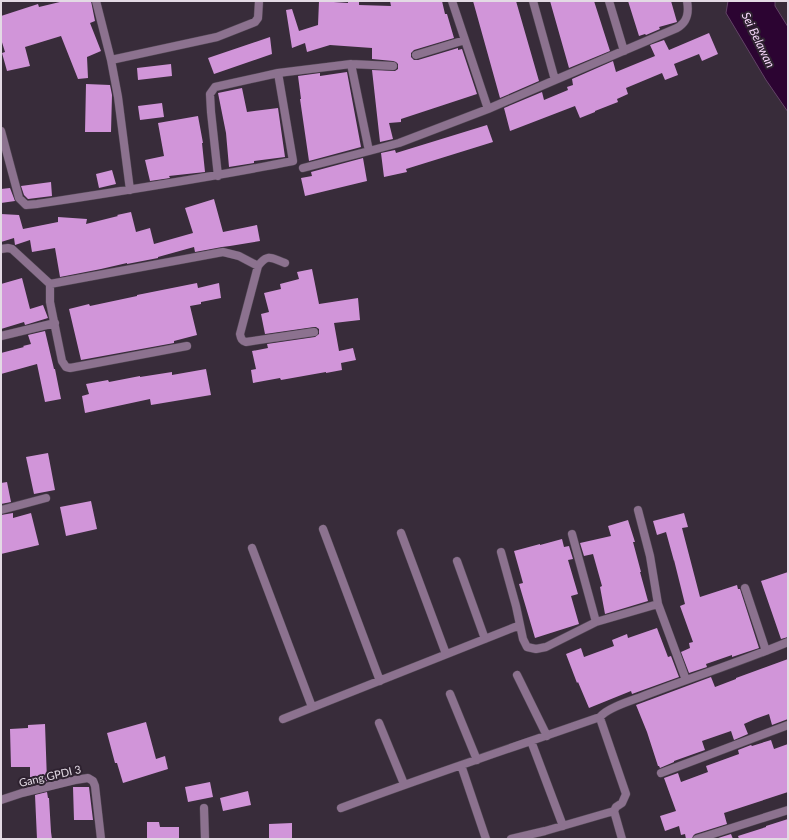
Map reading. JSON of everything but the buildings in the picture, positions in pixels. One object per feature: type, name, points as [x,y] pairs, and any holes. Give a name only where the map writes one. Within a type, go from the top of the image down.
[{"type":"street","points":[[96,1],[112,60],[130,190]]},
{"type":"street","points":[[112,60],[217,38],[255,22],[258,18],[259,1]]},
{"type":"street","points":[[452,1],[488,109]]},
{"type":"street","points":[[533,1],[555,80]]},
{"type":"street","points":[[609,1],[624,51]]},
{"type":"street","points":[[303,168],[399,143],[488,109],[678,28],[686,21],[688,7],[687,1]]},
{"type":"street","points":[[416,55],[465,40]]},
{"type":"street","points":[[351,64],[369,152]]},
{"type":"street","points":[[218,176],[210,94],[215,87],[278,73],[351,64],[393,66]]},
{"type":"street","points":[[1,131],[19,198],[26,205],[218,176],[293,161],[278,73]]},
{"type":"street","points":[[1,249],[12,249],[50,284],[50,302],[54,324],[62,361],[66,367],[70,368],[187,346]]},
{"type":"street","points":[[50,284],[217,253],[240,256],[255,265]]},
{"type":"street","points":[[285,263],[270,257],[255,265],[240,334],[241,339],[246,342],[314,332]]},
{"type":"street","points":[[1,336],[54,324]]},
{"type":"street","points":[[1,510],[46,498]]},
{"type":"street","points":[[638,510],[650,556],[658,604],[686,680]]},
{"type":"street","points":[[323,529],[380,681]]},
{"type":"street","points":[[401,533],[446,654]]},
{"type":"street","points":[[572,534],[596,622]]},
{"type":"street","points":[[252,548],[312,708]]},
{"type":"street","points":[[501,552],[516,606],[523,639],[527,647],[536,649],[546,647],[596,622],[658,604]]},
{"type":"street","points":[[457,561],[485,639]]},
{"type":"street","points":[[745,588],[766,651]]},
{"type":"street","points":[[283,719],[520,625]]},
{"type":"street","points":[[341,808],[404,784],[531,742],[600,717],[602,714],[615,707],[788,642]]},
{"type":"street","points":[[517,674],[547,736]]},
{"type":"street","points":[[450,694],[477,760]]},
{"type":"street","points":[[511,839],[614,811],[616,807],[622,803],[626,794],[600,717]]},
{"type":"street","points":[[379,723],[404,784]]},
{"type":"street","points":[[661,773],[788,725]]},
{"type":"street","points":[[531,742],[563,826]]},
{"type":"street","points":[[462,765],[486,839]]},
{"type":"street","name":"Gang GPDI 3","points":[[1,800],[22,793],[88,778],[93,781],[95,786],[101,839]]},
{"type":"street","points":[[204,808],[205,839]]},
{"type":"street","points":[[697,839],[788,810]]},
{"type":"street","points":[[614,811],[622,839]]},
{"type":"water","name":"Sei Belawan","points":[[728,1],[775,1],[775,6],[788,27],[788,112],[766,80],[726,13]]}]
